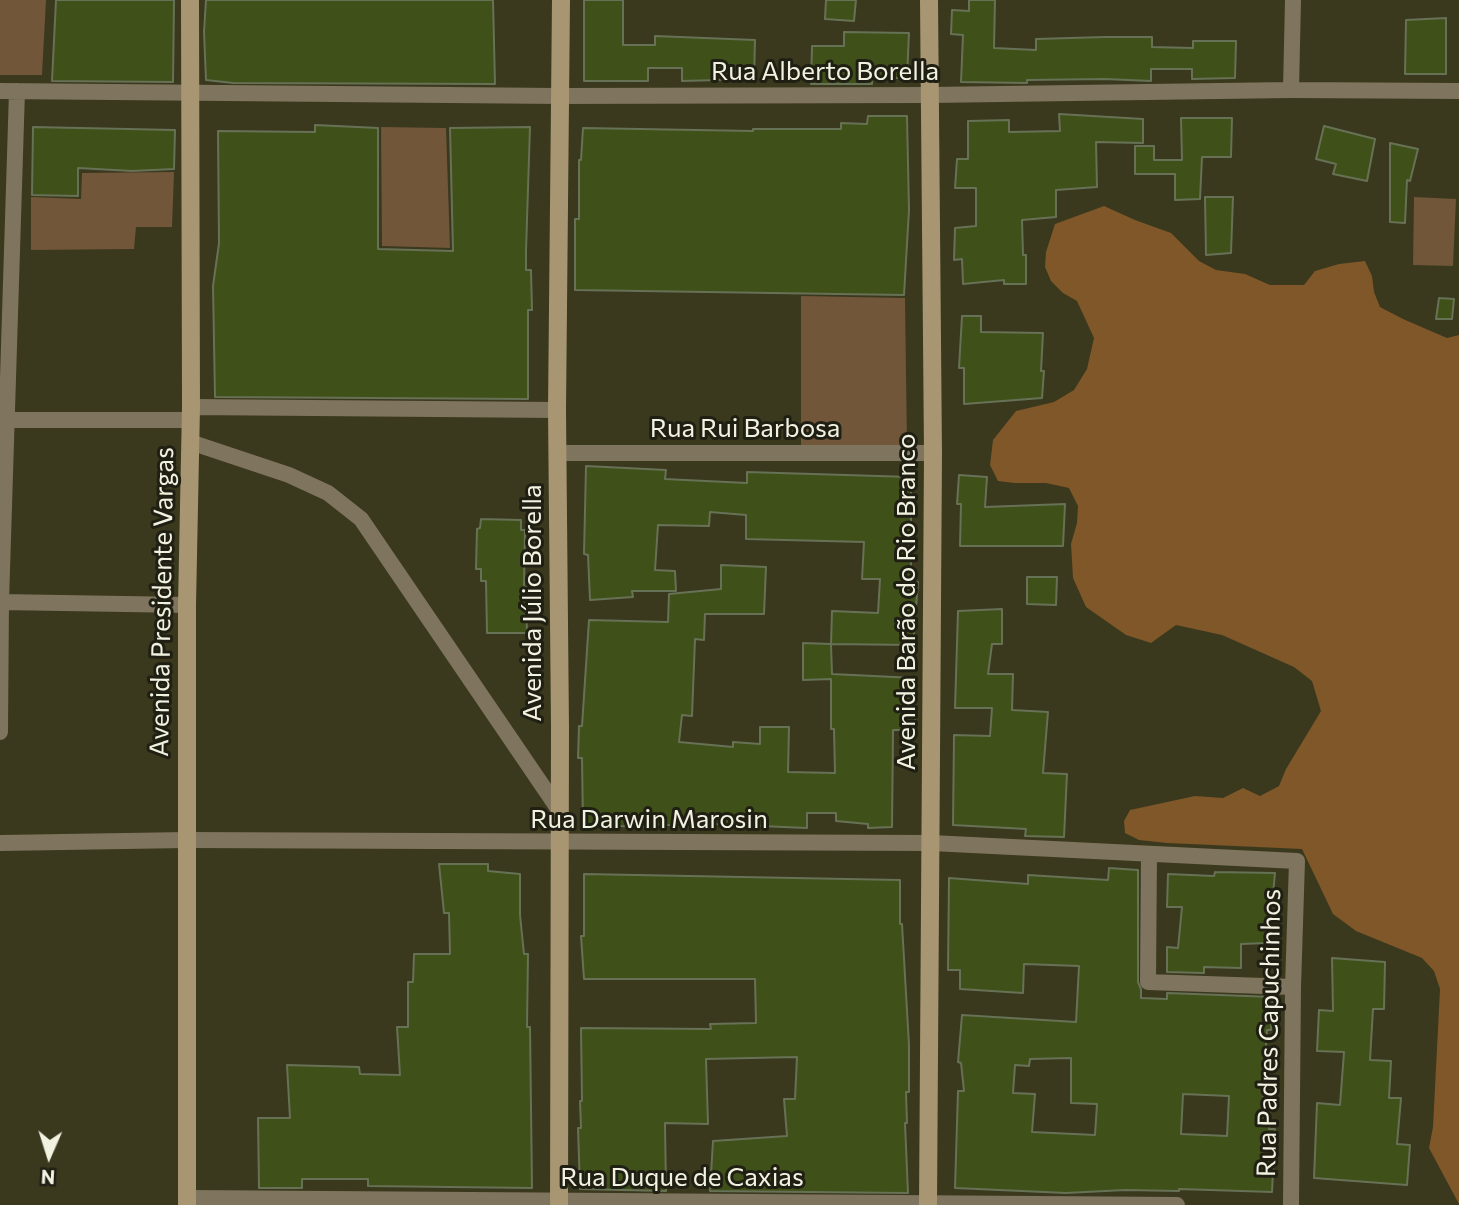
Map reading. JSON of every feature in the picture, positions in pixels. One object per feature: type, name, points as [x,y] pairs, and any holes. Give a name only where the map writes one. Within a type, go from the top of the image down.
[{"type":"main road","name":"Avenida Presidente Vargas","points":[[188,1202],[190,0]]},
{"type":"main road","name":"Avenida Júlio Borella","points":[[559,1203],[557,410],[561,0]]},
{"type":"main road","name":"Avenida Barão do Rio Branco","points":[[928,1204],[933,453],[929,0]]},
{"type":"street","points":[[1291,90],[1293,0]]},
{"type":"street","name":"Rua Alberto Borella","points":[[0,90],[559,96],[1459,91]]},
{"type":"street","points":[[0,732],[6,248],[17,91]]},
{"type":"street","points":[[4,420],[191,414],[557,410]]},
{"type":"street","points":[[190,442],[289,475],[328,493],[361,519],[559,810]]},
{"type":"street","name":"Rua Rui Barbosa","points":[[557,453],[933,453]]},
{"type":"street","points":[[0,602],[187,606]]},
{"type":"street","name":"Rua Darwin Marosin","points":[[0,843],[187,840],[559,844],[931,843],[1297,861]]},
{"type":"street","points":[[1150,855],[1148,982],[1293,987]]},
{"type":"street","name":"Rua Padres Capuchinhos","points":[[1291,1205],[1297,861]]},
{"type":"street","name":"Rua Duque de Caxias","points":[[188,1202],[1177,1205]]},
{"type":"shaded area","points":[[0,0],[46,0],[42,75],[0,75]]},
{"type":"shaded area","points":[[381,127],[446,128],[450,248],[382,246]]},
{"type":"shaded area","points":[[174,172],[172,227],[136,227],[134,249],[31,250],[31,197],[81,199],[82,173]]},
{"type":"shaded area","points":[[1414,197],[1456,199],[1453,266],[1413,265]]},
{"type":"shaded area","points":[[1104,206],[1171,233],[1199,261],[1216,270],[1245,274],[1270,285],[1304,285],[1315,271],[1339,264],[1365,261],[1380,307],[1447,338],[1459,335],[1459,1204],[1429,1148],[1433,1127],[1440,989],[1434,971],[1422,958],[1356,931],[1333,914],[1302,849],[1167,843],[1139,840],[1125,833],[1124,821],[1130,810],[1195,796],[1223,798],[1243,788],[1260,796],[1279,786],[1286,769],[1321,711],[1312,681],[1294,667],[1222,635],[1176,625],[1151,643],[1126,635],[1086,607],[1073,578],[1071,544],[1078,506],[1069,488],[1046,483],[998,481],[990,465],[993,440],[1016,411],[1054,402],[1074,390],[1087,369],[1094,338],[1077,301],[1063,293],[1051,281],[1045,267],[1046,252],[1055,224]]},
{"type":"shaded area","points":[[801,296],[905,298],[907,446],[801,445]]},
{"type":"building","points":[[56,0],[174,0],[173,82],[52,81]]},
{"type":"building","points":[[206,0],[493,0],[495,84],[233,83],[206,80]]},
{"type":"building","points":[[584,0],[623,0],[623,45],[655,45],[655,36],[755,40],[754,79],[682,81],[682,68],[648,68],[648,81],[584,81]]},
{"type":"building","points":[[826,0],[856,0],[854,21],[825,19]]},
{"type":"building","points":[[969,0],[995,0],[994,48],[1036,50],[1036,39],[1105,37],[1152,37],[1152,47],[1193,48],[1193,41],[1236,41],[1235,78],[1192,79],[1192,69],[1151,69],[1151,81],[1105,79],[1027,80],[1027,83],[961,82],[963,35],[951,34],[952,10],[969,11]]},
{"type":"building","points":[[1446,18],[1446,74],[1405,74],[1406,20]]},
{"type":"building","points":[[844,32],[909,33],[907,78],[872,78],[872,84],[811,84],[812,46],[844,46]]},
{"type":"building","points":[[1059,114],[1143,119],[1143,143],[1096,142],[1097,187],[1056,190],[1056,217],[1022,220],[1026,284],[1004,284],[1004,280],[963,284],[962,259],[954,260],[955,228],[976,226],[976,188],[955,188],[957,159],[968,159],[968,121],[1009,120],[1009,132],[1060,131]]},
{"type":"building","points":[[868,116],[907,116],[909,210],[904,295],[575,290],[575,219],[579,219],[579,160],[583,128],[753,131],[841,129],[841,123],[867,124]]},
{"type":"building","points":[[1181,118],[1232,118],[1231,157],[1202,157],[1200,199],[1175,200],[1175,174],[1135,174],[1135,146],[1154,146],[1154,160],[1182,160]]},
{"type":"building","points":[[315,125],[378,128],[378,249],[453,251],[450,128],[530,127],[526,270],[531,270],[532,310],[528,310],[528,399],[215,397],[213,286],[219,243],[218,131],[315,132]]},
{"type":"building","points":[[1324,126],[1375,139],[1367,181],[1333,174],[1336,164],[1316,159]]},
{"type":"building","points":[[33,127],[175,130],[174,169],[132,171],[78,168],[78,196],[32,195]]},
{"type":"building","points":[[1390,143],[1418,149],[1410,181],[1407,180],[1405,223],[1390,222]]},
{"type":"building","points":[[1205,197],[1233,197],[1231,253],[1206,255]]},
{"type":"building","points":[[1439,298],[1454,299],[1452,319],[1436,319]]},
{"type":"building","points":[[962,316],[981,316],[981,332],[1043,333],[1042,398],[964,404],[964,368],[959,368]]},
{"type":"building","points":[[586,466],[666,470],[665,479],[747,483],[747,472],[911,477],[911,582],[918,582],[913,645],[831,644],[832,611],[878,613],[880,579],[862,579],[864,542],[746,539],[746,515],[710,512],[709,526],[658,525],[655,570],[675,571],[676,591],[632,591],[633,597],[590,600],[588,555],[584,554]]},
{"type":"building","points":[[959,475],[987,477],[985,507],[1065,504],[1063,546],[960,546],[961,504],[957,504]]},
{"type":"building","points":[[481,519],[521,520],[521,530],[525,530],[524,587],[527,633],[487,633],[486,581],[481,581],[481,569],[476,569],[477,529],[480,528]]},
{"type":"building","points":[[721,565],[766,567],[764,614],[705,614],[704,640],[695,639],[692,716],[682,715],[679,742],[733,747],[733,742],[760,744],[760,727],[789,727],[788,772],[835,773],[834,729],[831,729],[831,679],[803,680],[803,643],[831,644],[832,674],[915,678],[915,730],[893,730],[892,827],[868,828],[868,824],[836,821],[836,813],[807,813],[807,828],[713,824],[649,824],[648,827],[583,825],[582,758],[578,758],[589,620],[668,622],[669,594],[721,589]]},
{"type":"building","points":[[1027,577],[1057,577],[1056,605],[1027,604]]},
{"type":"building","points":[[1002,609],[1002,644],[992,644],[988,674],[1013,674],[1012,710],[1048,712],[1043,773],[1067,774],[1064,837],[1025,836],[1026,829],[953,825],[954,735],[990,736],[992,708],[955,708],[958,611]]},
{"type":"building","points":[[439,864],[488,864],[488,871],[520,874],[520,915],[524,954],[528,954],[527,1027],[530,1027],[532,1188],[368,1186],[368,1179],[302,1179],[302,1188],[259,1188],[258,1118],[290,1118],[287,1065],[359,1067],[360,1074],[400,1075],[397,1027],[408,1027],[408,982],[413,982],[414,954],[450,954],[449,913],[444,913]]},
{"type":"building","points":[[1109,868],[1138,870],[1138,982],[1141,998],[1167,999],[1167,993],[1273,997],[1271,1030],[1267,1030],[1263,1096],[1271,1096],[1269,1129],[1275,1129],[1272,1192],[1179,1189],[1066,1193],[955,1188],[958,1091],[964,1091],[961,1063],[958,1062],[962,1015],[1076,1022],[1079,966],[1024,964],[1023,993],[960,989],[960,970],[948,970],[949,878],[1028,884],[1028,875],[1108,880]],"holes":[[[1071,1058],[1071,1103],[1097,1104],[1095,1135],[1032,1132],[1035,1094],[1013,1093],[1015,1065],[1029,1066],[1030,1059]],[[1183,1094],[1229,1096],[1227,1136],[1181,1134]]]},
{"type":"building","points":[[1215,872],[1275,873],[1266,943],[1241,944],[1241,968],[1204,967],[1204,973],[1167,972],[1167,947],[1178,948],[1182,907],[1167,907],[1168,874],[1214,876]]},
{"type":"building","points":[[584,874],[900,880],[900,924],[909,1045],[909,1092],[906,1092],[905,1123],[908,1193],[710,1191],[713,1141],[787,1136],[784,1099],[795,1099],[797,1057],[706,1059],[708,1124],[665,1123],[666,1191],[580,1189],[578,1128],[581,1128],[582,1101],[581,1028],[711,1029],[710,1024],[756,1023],[755,979],[584,979],[581,936],[584,936]]},
{"type":"building","points":[[1332,958],[1385,962],[1384,1009],[1373,1009],[1370,1060],[1391,1061],[1389,1098],[1401,1098],[1397,1144],[1410,1145],[1407,1185],[1314,1178],[1317,1103],[1340,1105],[1344,1052],[1317,1051],[1319,1010],[1333,1011]]}]
